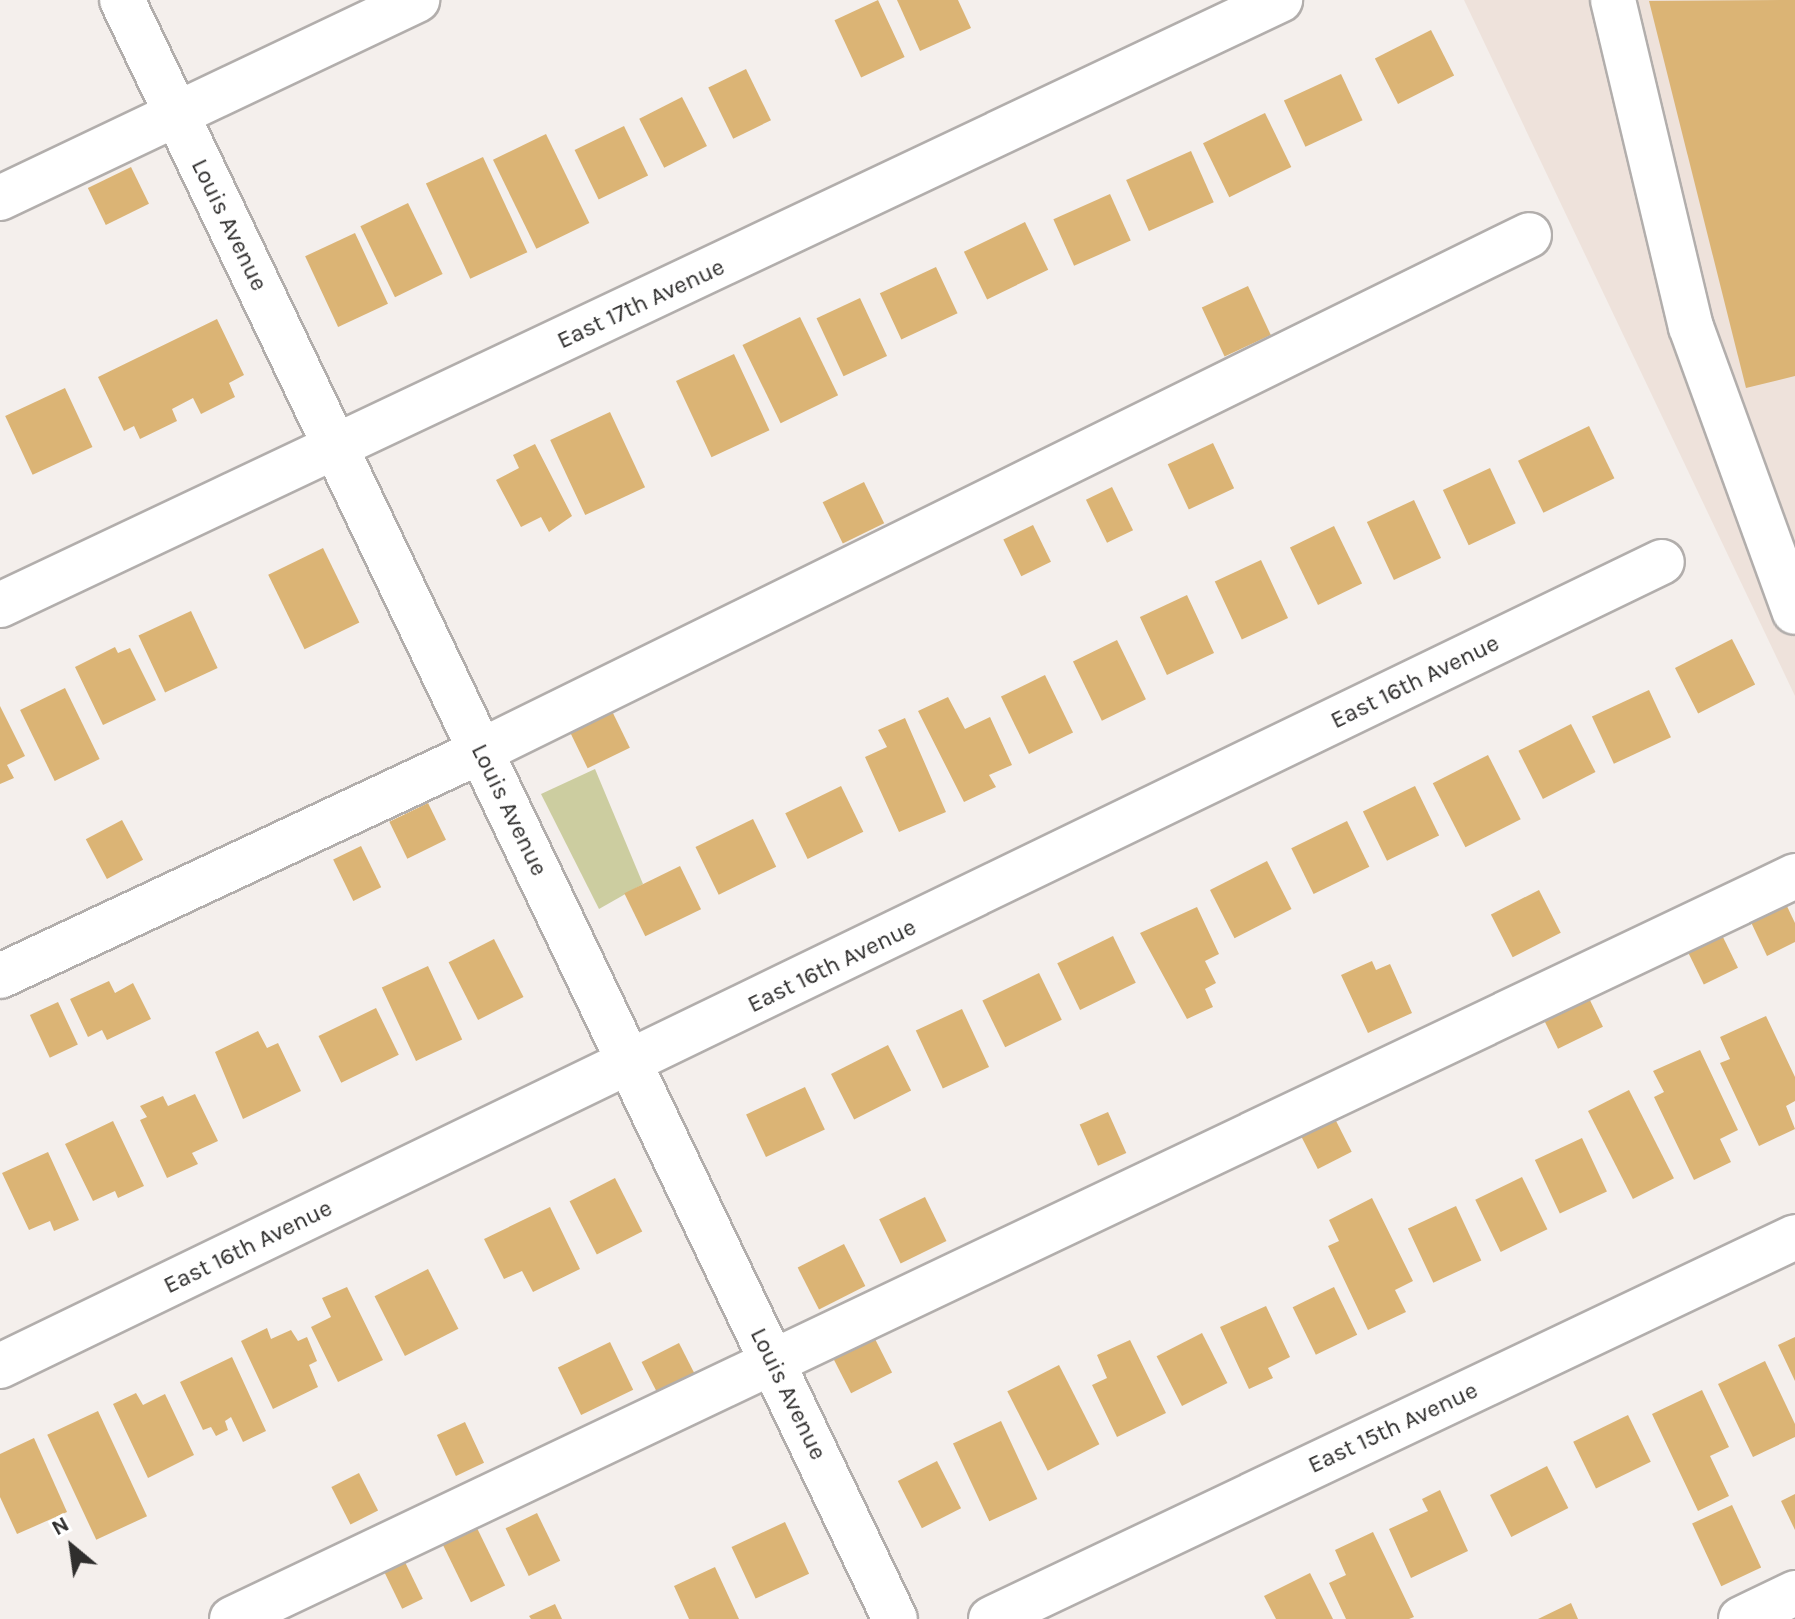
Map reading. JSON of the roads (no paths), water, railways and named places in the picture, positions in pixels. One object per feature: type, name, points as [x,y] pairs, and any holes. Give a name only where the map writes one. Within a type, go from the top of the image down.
[{"type":"street","name":"Louis Avenue","points":[[122,0],[895,1619]]},
{"type":"street","points":[[0,198],[417,0]]},
{"type":"street","name":"East 17th Avenue","points":[[0,605],[1280,0]]},
{"type":"street","points":[[1613,0],[1691,327],[1795,612]]},
{"type":"street","points":[[0,976],[481,751],[1529,235]]},
{"type":"street","name":"East 16th Avenue","points":[[0,1366],[630,1064],[1662,562]]},
{"type":"street","points":[[232,1619],[1795,876]]},
{"type":"street","name":"East 15th Avenue","points":[[991,1619],[1795,1237]]},
{"type":"street","points":[[1741,1619],[1795,1593]]}]
